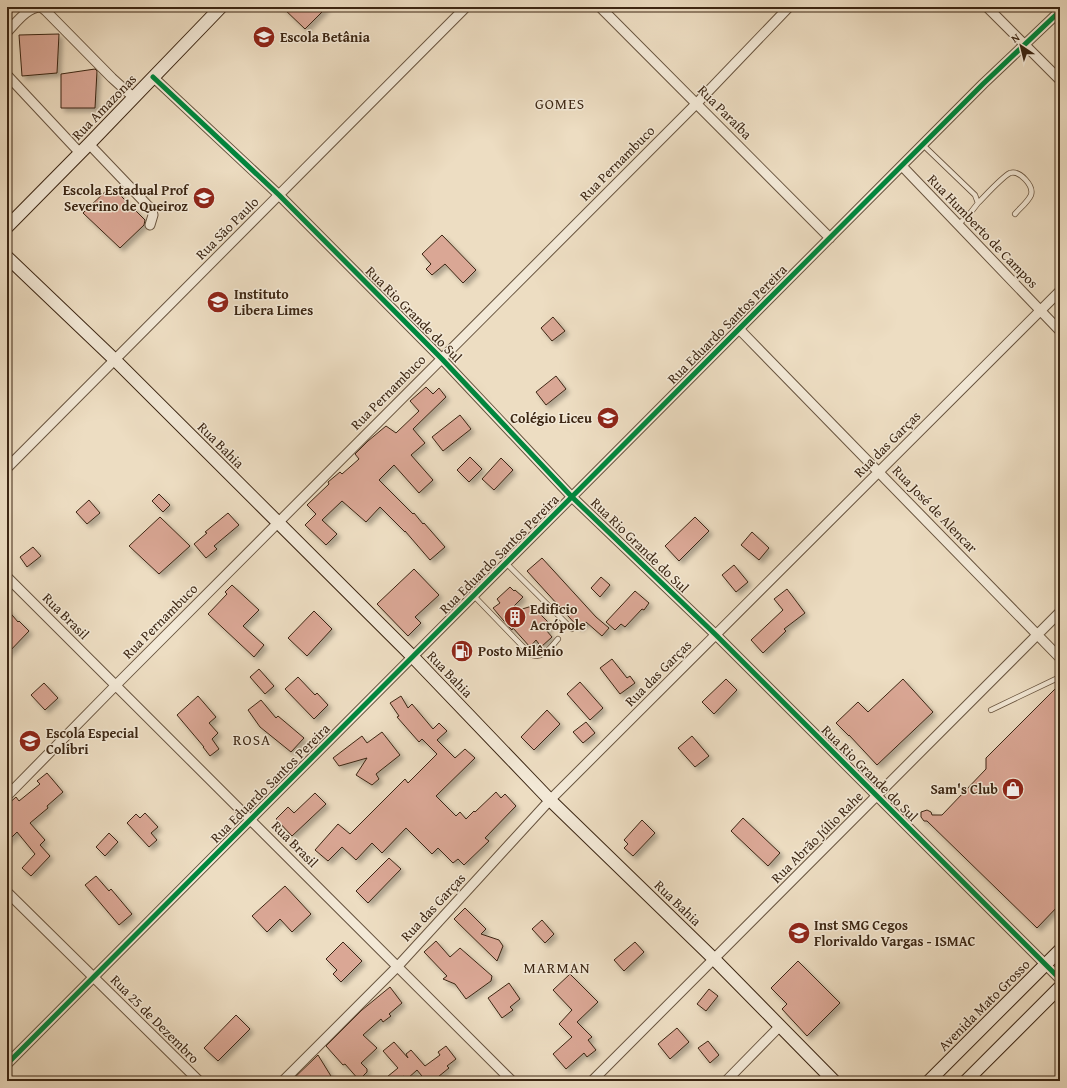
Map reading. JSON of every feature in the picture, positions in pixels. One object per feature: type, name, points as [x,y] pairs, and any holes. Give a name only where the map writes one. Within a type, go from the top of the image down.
[{"type":"main road","name":"Rua Amazonas","points":[[7,227],[221,7]]},
{"type":"main road","name":"Rua Bahia","points":[[7,257],[115,360],[413,657],[550,800],[714,959],[834,1081]]},
{"type":"main road","name":"Avenida Mato Grosso","points":[[929,1081],[1060,950]]},
{"type":"main road","points":[[966,1081],[1060,987]]},
{"type":"street","points":[[7,10],[10,7]]},
{"type":"street","points":[[7,32],[27,12],[33,8],[41,7],[133,97]]},
{"type":"street","name":"Rua São Paulo","points":[[7,468],[466,7]]},
{"type":"street","name":"Rua Paraíba","points":[[600,7],[830,238]]},
{"type":"street","name":"Rua Pernambuco","points":[[7,796],[696,103],[789,7]]},
{"type":"street","points":[[987,7],[1060,80]]},
{"type":"street","name":"Rua Eduardo Santos Pereira","points":[[7,1064],[983,84],[1060,11]]},
{"type":"street","points":[[7,75],[84,149],[152,210],[153,215],[150,225]]},
{"type":"street","name":"Rua Rio Grande do Sul","points":[[153,77],[279,195],[442,359],[572,497],[716,635],[1060,979]]},
{"type":"street","name":"Rua Humberto de Campos","points":[[902,166],[1060,331]]},
{"type":"street","name":"Rua das Garças","points":[[283,1081],[398,966],[550,800],[1060,291]]},
{"type":"street","name":"Rua José de Alencar","points":[[739,329],[1060,658]]},
{"type":"street","name":"Rua Brasil","points":[[7,577],[512,1081]]},
{"type":"street","name":"Rua Abrão Júlio Rahe","points":[[592,1081],[1060,612]]},
{"type":"street","name":"Rua 25 de Dezembro","points":[[7,892],[199,1081]]},
{"type":"street","points":[[726,1081],[780,1026]]},
{"type":"lane","points":[[923,145],[975,195],[978,203]]},
{"type":"lane","points":[[958,225],[1004,178],[1015,173],[1020,174],[1031,186],[1032,191],[1030,196],[1015,214]]},
{"type":"lane","points":[[506,563],[572,629]]},
{"type":"lane","points":[[474,596],[534,657],[540,656],[546,652],[558,639]]},
{"type":"lane","points":[[991,710],[1060,677]]},
{"type":"building","points":[[282,7],[327,7],[305,29]]},
{"type":"building","points":[[59,34],[57,73],[22,76],[19,35]]},
{"type":"building","points":[[95,69],[97,71],[95,108],[61,108],[61,74]]},
{"type":"building","points":[[111,186],[145,220],[144,225],[120,248],[83,213]]},
{"type":"building","points":[[442,235],[476,270],[463,283],[445,264],[432,275],[426,269],[431,264],[422,254]]},
{"type":"building","points":[[553,317],[565,331],[552,341],[541,328]]},
{"type":"building","points":[[556,376],[566,389],[546,405],[536,392]]},
{"type":"building","points":[[426,387],[433,394],[439,388],[446,397],[413,429],[425,443],[411,455],[433,480],[419,493],[394,465],[379,480],[413,514],[414,513],[423,524],[424,523],[445,547],[430,560],[405,531],[380,507],[366,522],[342,501],[322,520],[337,534],[326,545],[305,525],[316,514],[307,505],[329,484],[328,482],[340,472],[342,474],[359,459],[355,454],[368,441],[386,426],[396,433],[419,411],[410,401]]},
{"type":"building","points":[[460,415],[471,429],[443,451],[432,437]]},
{"type":"building","points":[[470,457],[482,469],[469,482],[457,470]]},
{"type":"building","points":[[501,458],[513,470],[494,490],[482,479]]},
{"type":"building","points":[[159,494],[170,505],[163,512],[152,501]]},
{"type":"building","points":[[89,500],[100,513],[87,524],[76,512]]},
{"type":"building","points":[[228,513],[239,525],[214,546],[217,549],[206,558],[194,544],[207,533],[205,532]]},
{"type":"building","points":[[160,517],[190,546],[159,574],[129,546]]},
{"type":"building","points":[[695,517],[709,531],[679,561],[665,546]]},
{"type":"building","points":[[752,532],[769,548],[759,560],[741,545]]},
{"type":"building","points":[[33,547],[41,556],[27,567],[20,557]]},
{"type":"building","points":[[542,558],[596,617],[609,628],[602,636],[586,622],[579,628],[527,571]]},
{"type":"building","points":[[734,565],[748,582],[736,592],[722,575]]},
{"type":"building","points":[[414,569],[439,595],[415,617],[421,623],[408,636],[377,604]]},
{"type":"building","points":[[601,577],[610,585],[600,597],[591,588]]},
{"type":"building","points":[[232,585],[259,610],[243,626],[264,645],[254,657],[208,614],[227,594],[225,592]]},
{"type":"building","name":"Edificio Acrópole","points":[[510,587],[523,597],[506,614],[532,606],[551,625],[546,630],[552,637],[541,647],[536,640],[530,647],[513,628],[512,630],[509,627],[493,608],[500,603],[497,599]]},
{"type":"building","points":[[787,589],[805,613],[784,629],[786,631],[763,653],[751,640],[783,610],[774,599]]},
{"type":"building","points":[[635,591],[649,603],[644,610],[642,609],[625,627],[621,624],[615,630],[606,622]]},
{"type":"building","points":[[7,609],[18,622],[19,621],[29,631],[7,654]]},
{"type":"building","points":[[314,611],[332,629],[307,656],[288,638]]},
{"type":"building","points":[[612,659],[627,678],[630,676],[635,683],[620,694],[600,668]]},
{"type":"building","points":[[259,669],[274,686],[265,694],[250,677]]},
{"type":"building","points":[[298,677],[315,695],[317,693],[328,705],[314,719],[285,689]]},
{"type":"building","points":[[726,679],[737,690],[714,714],[702,702]]},
{"type":"building","points":[[903,679],[933,712],[877,765],[836,723],[858,702],[868,712]]},
{"type":"building","points":[[580,682],[603,708],[590,720],[567,694]]},
{"type":"building","points":[[44,683],[58,698],[45,710],[31,695]]},
{"type":"building","name":"Sam's Club","points":[[1060,684],[1060,904],[1037,928],[927,821],[924,821],[921,817],[921,812],[927,810],[931,812],[932,815],[942,815],[986,769],[986,758]]},
{"type":"building","points":[[198,696],[216,717],[209,723],[218,733],[212,739],[219,749],[210,756],[177,715]]},
{"type":"building","points":[[401,696],[408,708],[412,704],[433,729],[439,723],[447,731],[437,740],[455,758],[465,749],[475,758],[436,796],[456,816],[460,812],[466,819],[496,792],[501,798],[505,794],[516,806],[485,838],[489,841],[464,865],[458,859],[453,863],[438,848],[432,854],[406,828],[382,853],[372,843],[356,860],[342,847],[328,861],[315,850],[338,824],[350,834],[405,779],[408,783],[437,754],[422,739],[419,742],[397,717],[399,716],[390,703]]},
{"type":"building","points":[[261,700],[276,718],[278,716],[304,738],[291,752],[260,727],[248,710]]},
{"type":"building","points":[[547,710],[560,724],[534,750],[521,737]]},
{"type":"building","points":[[586,722],[595,733],[583,743],[573,732]]},
{"type":"building","points":[[382,732],[400,755],[376,774],[379,779],[372,785],[356,775],[367,758],[339,766],[333,758],[362,736],[367,743]]},
{"type":"building","points":[[692,736],[709,756],[695,767],[678,748]]},
{"type":"building","points":[[47,773],[63,792],[47,806],[48,808],[30,823],[45,840],[40,845],[50,856],[31,876],[22,868],[35,854],[17,832],[7,842],[7,805],[16,797],[19,801],[40,784],[37,781]]},
{"type":"building","points":[[315,793],[326,804],[292,836],[276,819],[288,807],[294,813]]},
{"type":"building","points":[[145,813],[158,827],[151,833],[157,840],[149,847],[127,823],[136,814],[140,818]]},
{"type":"building","points":[[743,818],[780,853],[768,866],[731,831]]},
{"type":"building","points":[[642,820],[655,833],[633,856],[624,848],[628,844],[624,840]]},
{"type":"building","points":[[109,833],[118,842],[105,856],[96,847]]},
{"type":"building","points":[[389,858],[401,869],[368,903],[356,891]]},
{"type":"building","points":[[96,876],[109,891],[111,889],[132,914],[119,925],[85,885]]},
{"type":"building","points":[[285,886],[311,914],[292,932],[280,919],[267,932],[252,916]]},
{"type":"building","points":[[465,908],[486,929],[481,934],[499,940],[503,946],[497,961],[454,919]]},
{"type":"building","points":[[542,920],[554,934],[545,943],[532,929]]},
{"type":"building","points":[[436,941],[450,957],[460,948],[492,976],[491,981],[466,999],[455,984],[443,979],[447,976],[424,952]]},
{"type":"building","points":[[343,942],[362,961],[341,982],[333,974],[337,970],[326,959]]},
{"type":"building","points":[[635,942],[644,952],[624,971],[614,960]]},
{"type":"building","points":[[798,961],[840,1003],[807,1036],[782,1009],[787,1004],[771,988]]},
{"type":"building","points":[[570,974],[598,1002],[577,1022],[592,1037],[588,1040],[596,1050],[587,1057],[584,1053],[566,1069],[553,1054],[572,1037],[559,1024],[572,1010],[553,990]]},
{"type":"building","points":[[509,983],[520,999],[510,1007],[513,1010],[502,1018],[488,998]]},
{"type":"building","points":[[390,987],[402,1003],[389,1014],[391,1016],[383,1022],[381,1019],[363,1035],[377,1048],[361,1063],[367,1069],[367,1072],[359,1080],[326,1046],[362,1010]]},
{"type":"building","points":[[709,989],[718,996],[706,1011],[697,1004]]},
{"type":"building","points":[[236,1015],[250,1029],[218,1061],[204,1048]]},
{"type":"building","points":[[677,1028],[689,1042],[670,1059],[658,1044]]},
{"type":"building","points":[[708,1041],[719,1055],[710,1063],[698,1048]]},
{"type":"building","points":[[394,1042],[408,1058],[406,1054],[411,1050],[425,1066],[440,1055],[438,1052],[446,1046],[456,1059],[447,1066],[449,1068],[433,1081],[426,1081],[417,1070],[407,1079],[404,1076],[397,1081],[382,1081],[398,1068],[383,1051]]},
{"type":"building","points":[[318,1055],[334,1081],[291,1081]]},
{"type":"cycle path","points":[[7,1064],[983,84],[1060,11]]},
{"type":"cycle path","points":[[153,77],[279,195],[442,359],[572,497],[716,635],[1060,979]]},
{"type":"place","name":"Escola Betânia","points":[[264,37]]},
{"type":"place","name":"Escola Estadual Prof Severino de Queiroz","points":[[204,198]]},
{"type":"place","name":"Instituto Libera Limes","points":[[218,302]]},
{"type":"place","name":"Colégio Liceu","points":[[608,418]]},
{"type":"place","name":"Edificio Acrópole","points":[[515,617]]},
{"type":"place","name":"Posto Milênio","points":[[462,651]]},
{"type":"place","name":"Escola Especial Colibri","points":[[30,741]]},
{"type":"place","name":"Sam's Club","points":[[1013,789]]},
{"type":"place","name":"Inst SMG Cegos Florivaldo Vargas - ISMAC","points":[[799,933]]},
{"type":"district","name":"GOMES","points":[[560,103]]},
{"type":"district","name":"ROSA","points":[[252,739]]},
{"type":"district","name":"MARMAN","points":[[557,967]]}]
